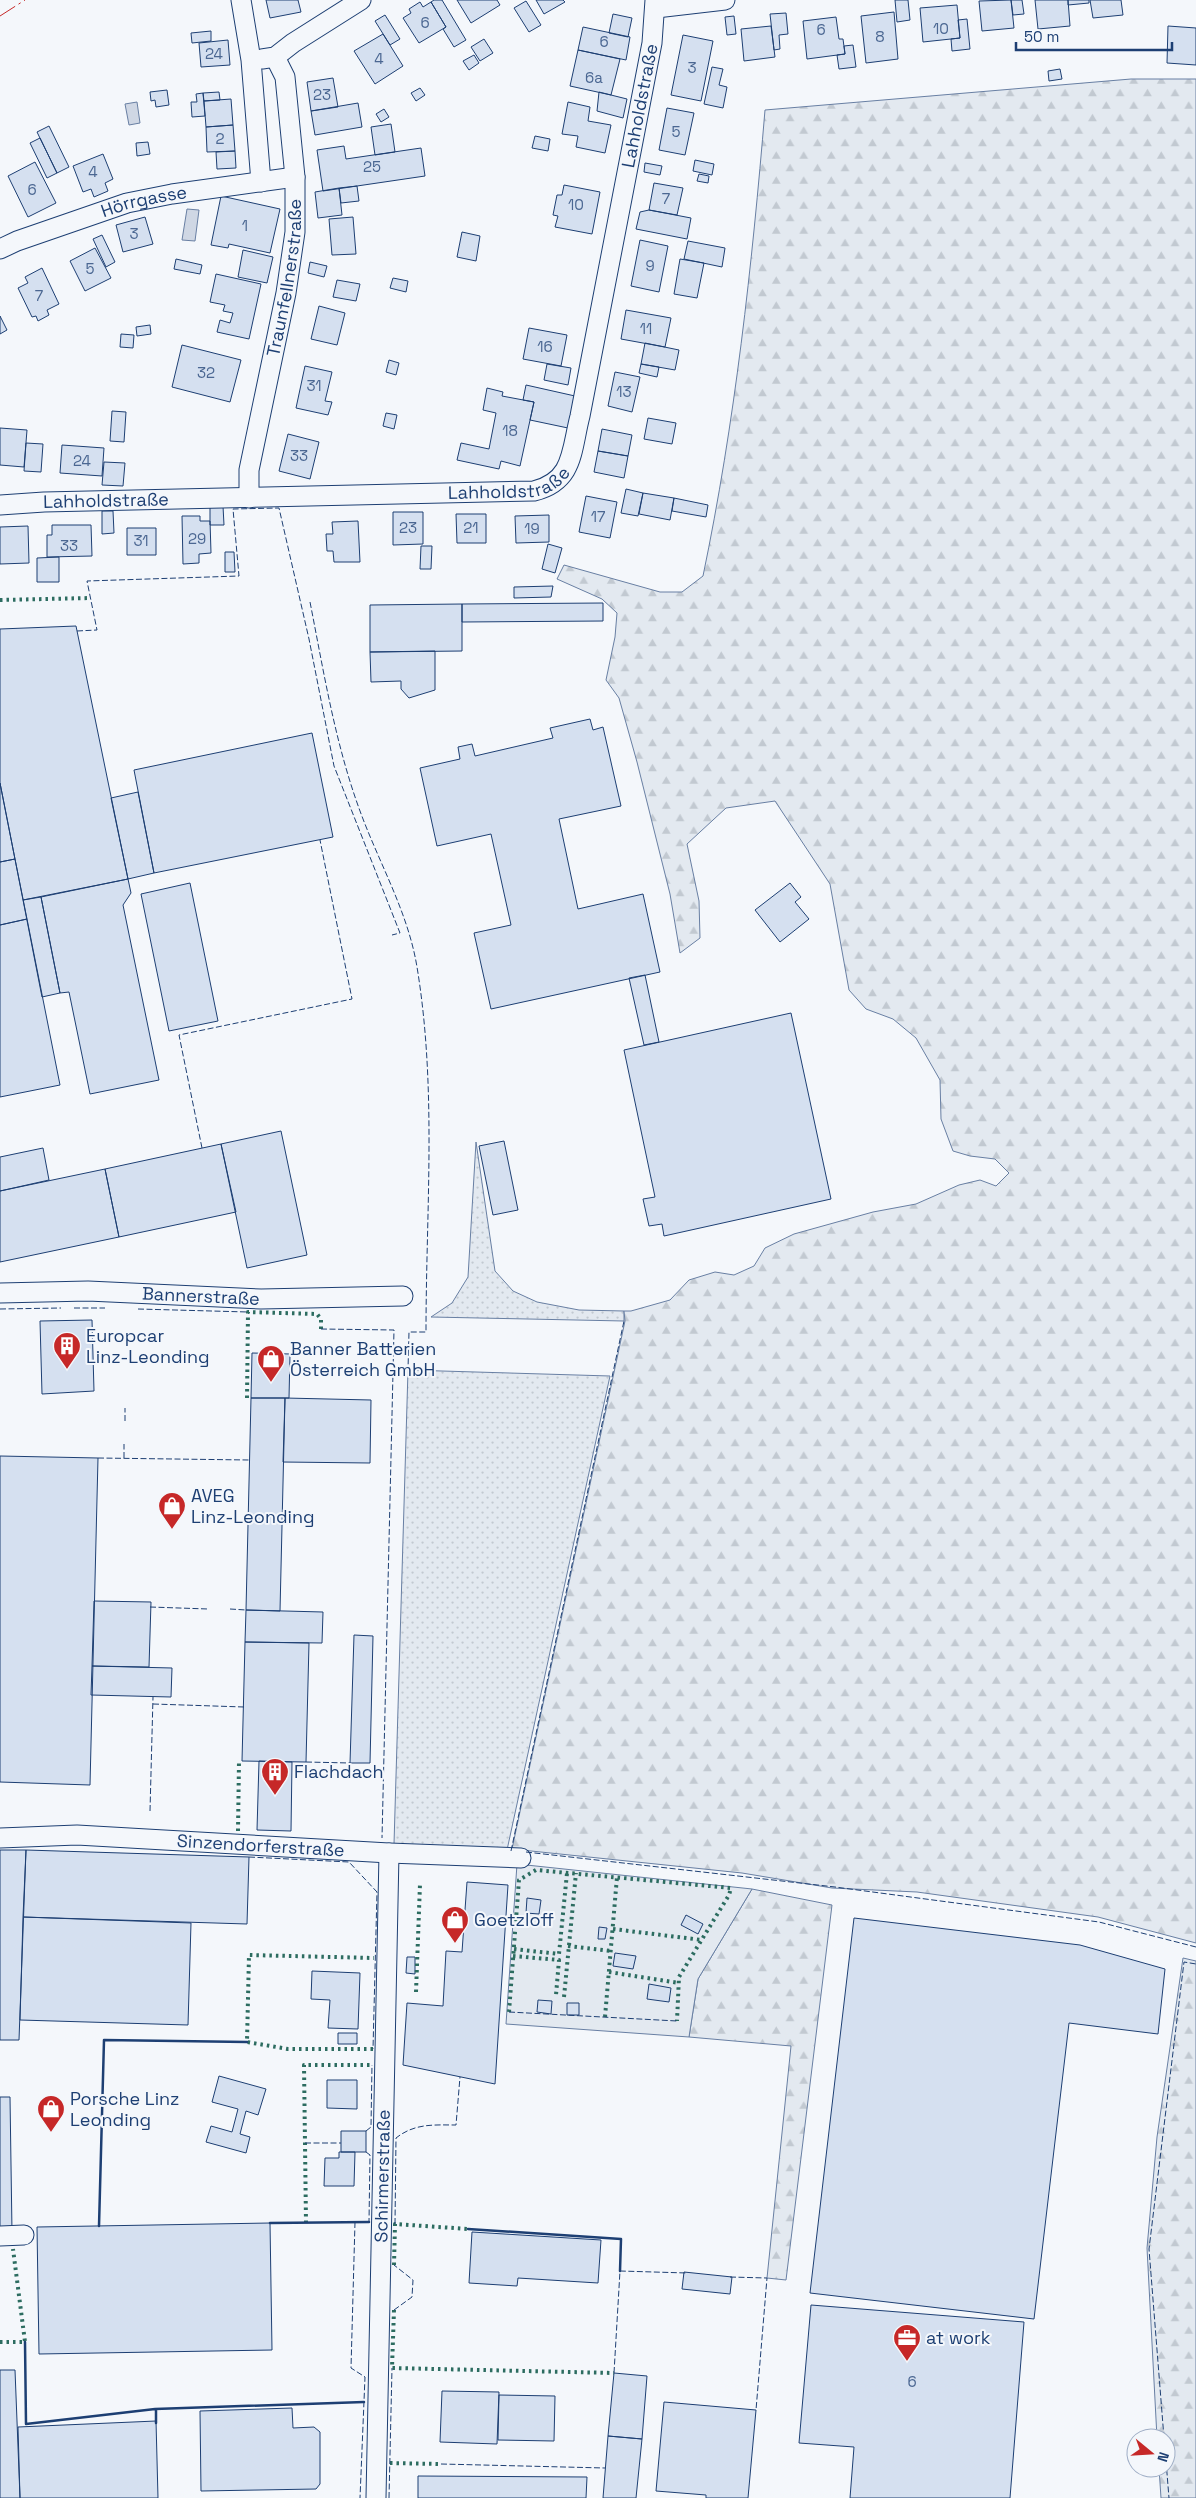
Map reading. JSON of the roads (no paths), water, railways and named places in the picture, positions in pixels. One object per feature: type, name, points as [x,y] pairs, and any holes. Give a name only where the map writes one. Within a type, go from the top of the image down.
[{"type":"street","points":[[241,0],[251,60],[261,182]]},
{"type":"street","points":[[251,60],[275,57],[293,43],[361,0]]},
{"type":"street","points":[[656,4],[725,0]]},
{"type":"street","name":"Lahholdstraße","points":[[0,505],[44,502],[534,491],[549,488],[558,481],[568,467],[580,416],[652,43],[656,4]]},
{"type":"street","name":"Traunfellnerstraße","points":[[250,498],[249,470],[292,261],[295,232],[295,177],[285,77],[275,57]]},
{"type":"street","name":"Hörrgasse","points":[[0,249],[17,240],[128,203],[172,194],[295,177]]},
{"type":"street","name":"Bannerstraße","points":[[0,1292],[88,1291],[261,1298],[403,1296]]},
{"type":"street","name":"Sinzendorferstraße","points":[[0,1838],[77,1835],[389,1853],[521,1858]]},
{"type":"street","name":"Schirmerstraße","points":[[376,2498],[389,1853]]},
{"type":"street","points":[[0,2236],[24,2235]]},
{"type":"place","name":"Europcar Linz-Leonding","points":[[67,1370]]},
{"type":"place","name":"Banner Batterien Österreich GmbH","points":[[271,1383]]},
{"type":"place","name":"AVEG Linz-Leonding","points":[[172,1530]]},
{"type":"place","name":"Flachdach","points":[[275,1796]]},
{"type":"place","name":"Goetzloff","points":[[455,1944]]},
{"type":"place","name":"Porsche Linz Leonding","points":[[51,2133]]},
{"type":"place","name":"at work","points":[[907,2362]]}]
